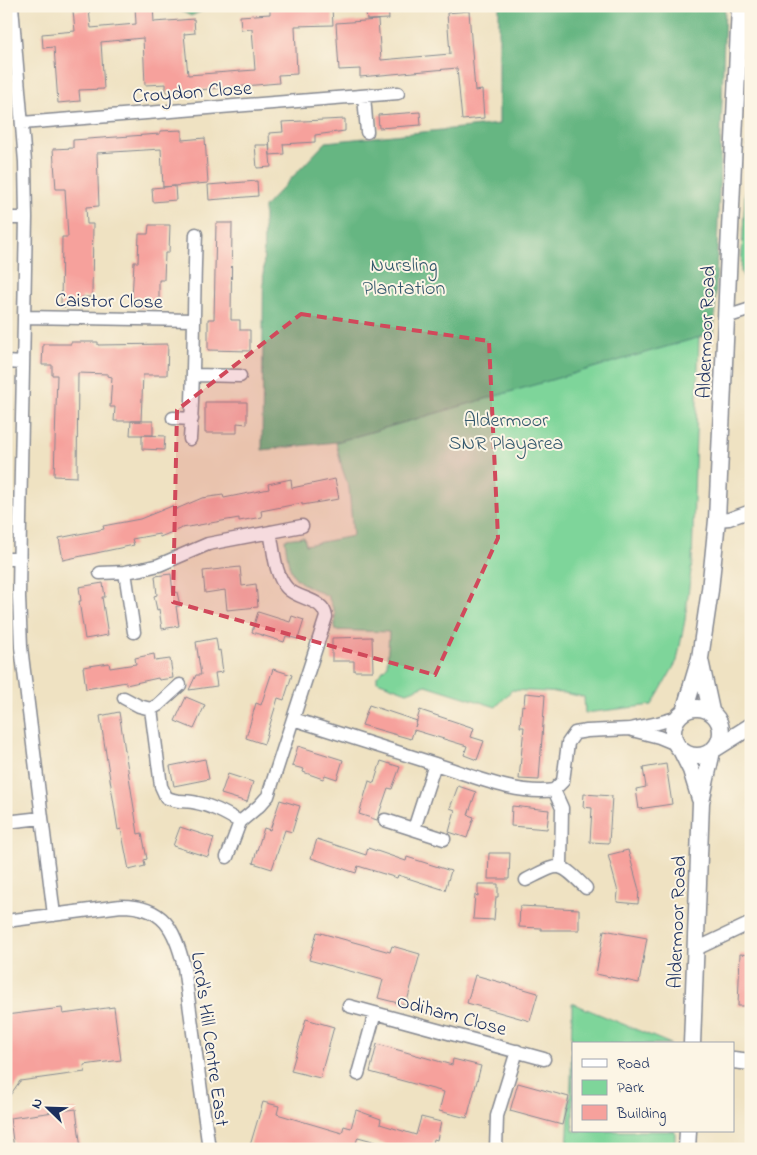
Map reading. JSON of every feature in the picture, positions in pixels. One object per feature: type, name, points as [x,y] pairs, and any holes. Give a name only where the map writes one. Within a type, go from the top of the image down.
[{"type":"street","points":[[12,6],[12,74],[22,123],[26,218],[20,559],[21,647],[54,915]]},
{"type":"street","name":"Aldermoor Road","points":[[681,714],[700,658],[710,590],[716,520],[744,12]]},
{"type":"street","name":"Croydon Close","points":[[22,123],[398,93]]},
{"type":"street","points":[[364,96],[367,132]]},
{"type":"street","points":[[6,218],[26,218]]},
{"type":"street","points":[[190,438],[194,375],[193,320],[196,234]]},
{"type":"street","points":[[726,317],[751,309]]},
{"type":"street","name":"Caistor Close","points":[[24,317],[193,320]]},
{"type":"street","points":[[6,362],[23,363]]},
{"type":"street","points":[[194,375],[240,376]]},
{"type":"street","points":[[173,418],[192,419]]},
{"type":"street","points":[[716,520],[729,519],[751,511]]},
{"type":"street","points":[[100,573],[125,572],[159,565],[208,544],[302,526]]},
{"type":"street","points":[[227,857],[240,822],[268,796],[324,626],[325,613],[317,603],[291,591],[282,582],[270,532]]},
{"type":"street","points":[[6,559],[20,559]]},
{"type":"street","points":[[125,572],[134,632]]},
{"type":"street","name":"Aldermoor Road","points":[[700,658],[714,715]]},
{"type":"street","points":[[124,698],[139,706],[151,709],[158,706],[180,685]]},
{"type":"street","points":[[294,719],[484,780],[520,789],[547,792],[554,790],[563,781],[568,743],[575,734],[587,731],[630,729],[681,714],[689,709],[700,708],[748,727]]},
{"type":"street","points":[[151,709],[161,786],[166,798],[205,805],[220,810],[240,822]]},
{"type":"street","points":[[679,747],[673,730],[681,714]]},
{"type":"street","points":[[714,715],[721,725],[722,733],[720,741],[714,750]]},
{"type":"street","points":[[630,729],[658,737],[679,747],[686,754],[697,756],[708,754],[748,727]]},
{"type":"street","name":"Aldermoor Road","points":[[679,747],[691,770],[701,802]]},
{"type":"street","name":"Aldermoor Road","points":[[692,1042],[701,802],[714,750]]},
{"type":"street","points":[[414,829],[435,764]]},
{"type":"street","points":[[554,790],[562,808],[561,867]]},
{"type":"street","points":[[6,822],[42,818]]},
{"type":"street","points":[[385,820],[444,838]]},
{"type":"street","points":[[526,880],[552,868],[561,867],[569,871],[586,888]]},
{"type":"street","name":"Lord's Hill Centre East","points":[[6,921],[129,906],[155,914],[174,933],[184,966],[209,1149]]},
{"type":"street","points":[[696,949],[751,923]]},
{"type":"street","name":"Odiham Close","points":[[350,1006],[544,1059]]},
{"type":"street","points":[[358,1074],[375,1013]]},
{"type":"street","points":[[496,1149],[497,1116],[517,1052]]},
{"type":"street","points":[[734,1060],[751,1062]]},
{"type":"street","points":[[687,1149],[688,1132]]},
{"type":"highlighted area","points":[[301,314],[489,341],[498,538],[435,675],[173,602],[177,410]]},
{"type":"green space","points":[[171,6],[213,6],[191,16]]},
{"type":"green space","name":"Nursling Plantation","points":[[499,6],[725,6],[714,333],[336,442],[262,450],[264,207],[326,142],[499,124]]},
{"type":"green space","points":[[748,140],[751,140],[751,276],[744,278],[741,272]]},
{"type":"green space","name":"Aldermoor SNR Playarea","points":[[699,337],[692,562],[685,620],[677,661],[652,705],[585,713],[584,697],[564,693],[512,690],[496,707],[426,685],[407,692],[377,681],[377,676],[387,666],[389,632],[335,630],[335,613],[328,596],[306,586],[294,576],[287,553],[285,539],[304,537],[306,545],[353,536],[349,488],[336,442]]},
{"type":"green space","points":[[572,1003],[666,1042],[572,1042],[572,1132],[675,1132],[675,1149],[567,1149],[571,1083]]},
{"type":"building","points":[[135,6],[153,6],[154,22],[194,19],[195,33],[184,34],[188,75],[255,70],[252,29],[241,30],[240,16],[270,14],[270,6],[293,6],[294,9],[332,8],[333,25],[295,26],[297,74],[278,75],[279,83],[198,90],[166,92],[166,84],[145,85],[143,38],[101,42],[104,89],[79,90],[80,101],[58,103],[54,47],[43,48],[42,34],[75,31],[73,11],[89,10],[91,28],[136,24]]},
{"type":"building","points":[[365,6],[388,6],[389,19],[367,20]]},
{"type":"building","points":[[469,11],[475,91],[482,90],[484,118],[462,120],[457,68],[360,77],[360,69],[339,70],[336,23],[378,20],[381,60],[450,54],[447,13]]},
{"type":"building","points":[[420,112],[421,125],[379,128],[378,115]]},
{"type":"building","points":[[345,119],[345,131],[315,135],[315,142],[283,144],[284,154],[270,155],[269,133],[283,132],[282,122]]},
{"type":"building","points":[[182,130],[182,140],[205,138],[208,183],[163,187],[161,149],[97,153],[99,206],[86,207],[87,224],[93,224],[92,297],[82,297],[82,307],[61,307],[62,237],[68,237],[65,189],[56,189],[53,149],[73,148],[73,140],[160,134],[160,131]]},
{"type":"building","points":[[255,145],[269,145],[271,167],[257,168]]},
{"type":"building","points":[[257,181],[258,196],[209,200],[208,185]]},
{"type":"building","points":[[175,186],[176,200],[153,202],[152,188]]},
{"type":"building","points":[[216,223],[232,223],[231,320],[240,320],[240,330],[250,330],[250,351],[208,350],[208,319],[214,319]]},
{"type":"building","points":[[149,225],[170,225],[169,253],[165,253],[164,280],[159,280],[159,308],[138,308],[138,298],[132,298],[134,262],[138,262],[139,234],[148,234]]},
{"type":"building","points":[[71,342],[98,342],[98,345],[168,344],[167,375],[143,375],[141,421],[114,421],[115,407],[110,407],[112,377],[108,376],[108,374],[78,373],[77,477],[54,476],[57,375],[52,375],[52,365],[42,365],[43,344],[71,344]]},
{"type":"building","points":[[205,402],[247,402],[247,424],[237,423],[237,433],[205,433]]},
{"type":"building","points":[[131,421],[153,421],[153,435],[130,435]]},
{"type":"building","points":[[142,435],[165,436],[164,450],[142,449]]},
{"type":"building","points":[[291,479],[292,488],[335,479],[339,499],[302,505],[302,503],[261,511],[262,517],[239,521],[239,518],[182,528],[160,537],[159,534],[132,539],[134,545],[63,560],[59,538],[104,529],[103,526],[140,519],[172,506],[174,510],[202,498],[223,495],[224,498],[269,489],[268,484]]},
{"type":"building","points":[[240,567],[242,586],[256,584],[258,607],[227,610],[225,590],[205,593],[203,571]]},
{"type":"building","points":[[171,574],[173,593],[177,592],[180,606],[176,606],[179,626],[162,629],[159,609],[157,610],[154,596],[157,595],[155,576]]},
{"type":"building","points":[[103,583],[105,597],[102,597],[108,635],[85,639],[79,601],[81,601],[79,587]]},
{"type":"building","points":[[258,612],[290,622],[292,616],[304,620],[298,639],[286,636],[284,642],[252,632]]},
{"type":"building","points":[[372,637],[373,671],[354,671],[354,661],[332,661],[332,638]]},
{"type":"building","points":[[216,638],[223,672],[215,673],[217,686],[189,690],[196,675],[201,675],[196,642]]},
{"type":"building","points":[[154,654],[155,661],[170,659],[173,678],[159,680],[158,678],[126,685],[126,682],[86,689],[83,667],[109,663],[110,668],[136,664],[135,658]]},
{"type":"building","points":[[273,669],[292,675],[284,700],[278,698],[264,744],[246,738],[256,703],[261,705]]},
{"type":"building","points":[[525,693],[545,695],[539,780],[519,779],[524,727],[520,727]]},
{"type":"building","points":[[186,697],[205,705],[194,729],[175,721]]},
{"type":"building","points":[[369,705],[417,721],[420,710],[474,728],[471,737],[484,741],[477,760],[464,755],[467,746],[414,730],[411,739],[362,725]]},
{"type":"building","points":[[119,712],[138,834],[142,833],[147,859],[144,860],[145,866],[129,870],[121,829],[118,830],[100,716]]},
{"type":"building","points":[[298,746],[343,760],[337,779],[325,775],[323,779],[303,772],[304,769],[292,766]]},
{"type":"building","points":[[205,759],[209,779],[174,786],[170,766]]},
{"type":"building","points":[[381,761],[400,767],[392,789],[388,788],[377,820],[359,814],[369,781],[374,783]]},
{"type":"building","points":[[666,764],[672,804],[639,809],[636,789],[646,787],[643,768]]},
{"type":"building","points":[[228,774],[253,782],[247,802],[221,794]]},
{"type":"building","points":[[458,786],[476,792],[468,815],[474,817],[467,838],[449,832],[455,810],[450,808]]},
{"type":"building","points":[[584,794],[612,796],[609,843],[590,842],[592,808],[583,807]]},
{"type":"building","points":[[280,800],[300,806],[292,832],[285,830],[272,869],[253,863],[264,828],[270,830]]},
{"type":"building","points":[[512,806],[549,810],[547,829],[511,826]]},
{"type":"building","points":[[180,827],[214,838],[208,857],[173,846]]},
{"type":"building","points":[[317,839],[366,855],[368,848],[406,861],[407,857],[451,871],[445,890],[398,875],[397,878],[358,866],[356,873],[311,858]]},
{"type":"building","points":[[628,850],[639,890],[638,904],[617,902],[618,892],[608,855]]},
{"type":"building","points":[[489,853],[510,853],[509,879],[488,879]]},
{"type":"building","points":[[478,884],[498,884],[494,920],[473,919],[475,895],[478,896]]},
{"type":"building","points":[[520,906],[579,909],[579,930],[541,930],[541,928],[519,927]]},
{"type":"building","points":[[604,930],[647,938],[639,983],[596,974]]},
{"type":"building","points":[[317,932],[390,952],[392,946],[420,954],[406,1005],[378,998],[383,980],[309,960]]},
{"type":"building","points":[[740,954],[751,955],[751,1006],[738,1006]]},
{"type":"building","points":[[475,975],[538,993],[530,1021],[467,1003]]},
{"type":"building","points":[[114,1007],[121,1060],[84,1065],[85,1072],[20,1081],[6,1101],[6,1015],[62,1008],[63,1014]]},
{"type":"building","points":[[306,1019],[334,1027],[320,1078],[291,1071]]},
{"type":"building","points":[[377,1044],[452,1065],[453,1059],[481,1066],[467,1118],[439,1111],[444,1092],[370,1072]]},
{"type":"building","points":[[518,1083],[569,1097],[562,1125],[510,1111]]},
{"type":"building","points":[[263,1102],[279,1106],[277,1114],[342,1133],[344,1126],[351,1128],[356,1110],[381,1119],[380,1124],[416,1135],[421,1117],[441,1122],[437,1140],[434,1139],[432,1149],[402,1149],[358,1137],[354,1149],[249,1149]]},
{"type":"building","points":[[76,1109],[81,1149],[14,1149],[10,1118]]}]
